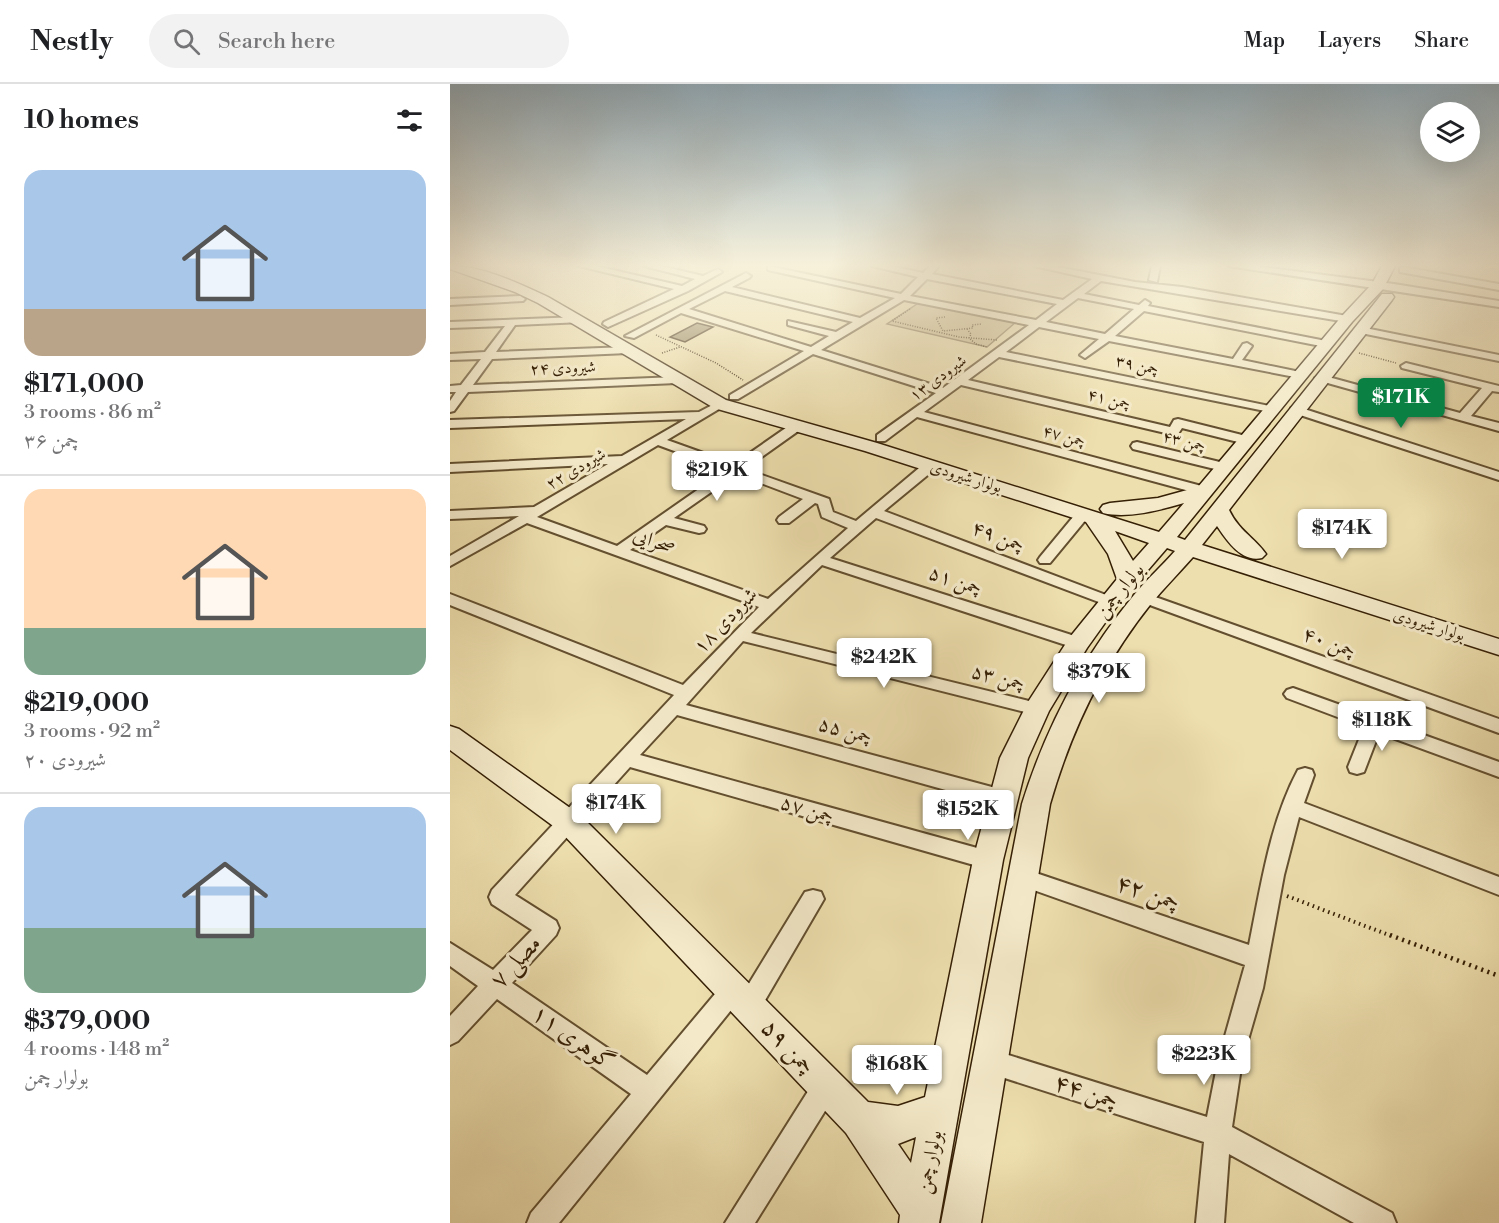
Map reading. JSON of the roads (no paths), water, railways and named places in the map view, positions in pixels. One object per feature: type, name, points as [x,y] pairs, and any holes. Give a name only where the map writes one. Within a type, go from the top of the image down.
[{"type":"main road","name":"بولوار شیرودی","points":[[579,319],[634,338],[677,380],[797,426],[1182,538],[1499,647]]},
{"type":"main road","name":"بولوار شیرودی","points":[[599,319],[662,353],[727,401],[881,438],[1095,513]]},
{"type":"main road","name":"بولوار چمن","points":[[920,1217],[988,860],[1014,758],[1036,709],[1078,643],[1182,538],[1357,319]]},
{"type":"main road","name":"بولوار چمن","points":[[1211,500],[1223,467],[1246,440],[1282,410]]},
{"type":"main road","points":[[1127,593],[1125,566],[1117,547],[1095,513],[1171,502],[1211,500],[1251,561],[1164,576]]},
{"type":"main road","name":"بولوار چمن","points":[[967,1216],[989,1061],[1021,877],[1036,804],[1047,765],[1066,717],[1102,655],[1127,593],[1164,576],[1182,538]]},
{"type":"main road","name":"بولوار شیرودی","points":[[1251,561],[1499,630]]},
{"type":"main road","name":"چمن ۵۹","points":[[450,736],[570,823],[741,998],[859,1120],[920,1217]]},
{"type":"main road","points":[[859,1120],[898,1125],[940,1110]]},
{"type":"street","points":[[450,325],[551,319]]},
{"type":"street","points":[[608,324],[619,319]]},
{"type":"street","points":[[450,357],[489,355],[634,338],[666,319]]},
{"type":"street","points":[[712,319],[945,392]]},
{"type":"street","points":[[851,319],[863,322]]},
{"type":"street","name":"شیرودی ۲۲","points":[[450,562],[868,319]]},
{"type":"street","points":[[1020,319],[1310,376],[1499,427]]},
{"type":"street","name":"شیرودی ۱۳","points":[[881,438],[1043,319]]},
{"type":"street","points":[[1085,355],[1129,319]]},
{"type":"street","points":[[1218,319],[1309,336],[1344,336]]},
{"type":"street","points":[[1283,319],[1344,336],[1499,358]]},
{"type":"street","points":[[450,409],[512,323]]},
{"type":"street","points":[[792,323],[838,336]]},
{"type":"street","points":[[1236,362],[1247,346]]},
{"type":"street","name":"چمن ۳۹","points":[[999,352],[1282,410],[1499,476]]},
{"type":"street","points":[[1406,366],[1494,388]]},
{"type":"street","name":"شیرودی ۲۴","points":[[450,389],[677,380]]},
{"type":"street","name":"چمن ۴۱","points":[[959,381],[1174,431],[1178,423],[1246,440]]},
{"type":"street","points":[[1463,417],[1494,388]]},
{"type":"street","name":"چمن ۴۷","points":[[916,413],[1169,482],[1211,500]]},
{"type":"street","points":[[450,424],[702,415]]},
{"type":"street","points":[[619,551],[797,426]]},
{"type":"street","points":[[658,441],[825,503],[827,514],[856,526]]},
{"type":"street","name":"چمن ۴۳","points":[[1137,446],[1223,467]]},
{"type":"street","points":[[450,468],[625,460]]},
{"type":"street","name":"شیرودی ۱۸","points":[[570,823],[739,635],[769,605],[856,526],[930,466]]},
{"type":"street","points":[[784,520],[813,498]]},
{"type":"street","name":"چمن ۴۹","points":[[873,512],[1127,593]]},
{"type":"street","points":[[1045,560],[1095,513]]},
{"type":"street","points":[[450,515],[532,514]]},
{"type":"street","name":"صحرایی","points":[[532,514],[619,551],[769,605]]},
{"type":"street","points":[[664,519],[699,529]]},
{"type":"street","name":"چمن ۵۱","points":[[819,559],[1078,643]]},
{"type":"street","name":"چمن ۴۰","points":[[1127,593],[1499,726]]},
{"type":"street","points":[[450,599],[687,693]]},
{"type":"street","name":"چمن ۵۳","points":[[739,635],[1036,709]]},
{"type":"street","points":[[1293,694],[1499,770]]},
{"type":"street","name":"چمن ۵۵","points":[[675,708],[1003,798]]},
{"type":"street","points":[[1357,767],[1374,724]]},
{"type":"street","name":"چمن ۵۷","points":[[627,759],[988,860]]},
{"type":"street","points":[[1210,1223],[1218,1134],[1230,1060],[1248,1010],[1269,889],[1291,806],[1305,775]]},
{"type":"street","points":[[1291,806],[1499,885]]},
{"type":"street","name":"مصلی ۷","points":[[450,1033],[548,928],[500,897],[570,823]]},
{"type":"street","name":"چمن ۴۲","points":[[1021,877],[1258,959]]},
{"type":"street","points":[[541,1223],[649,1092],[741,998],[813,899]]},
{"type":"street","name":"گوهری ۱۱","points":[[450,953],[649,1092]]},
{"type":"street","name":"چمن ۴۴","points":[[989,1061],[1218,1134],[1382,1223]]},
{"type":"street","points":[[739,1223],[826,1086]]}]
